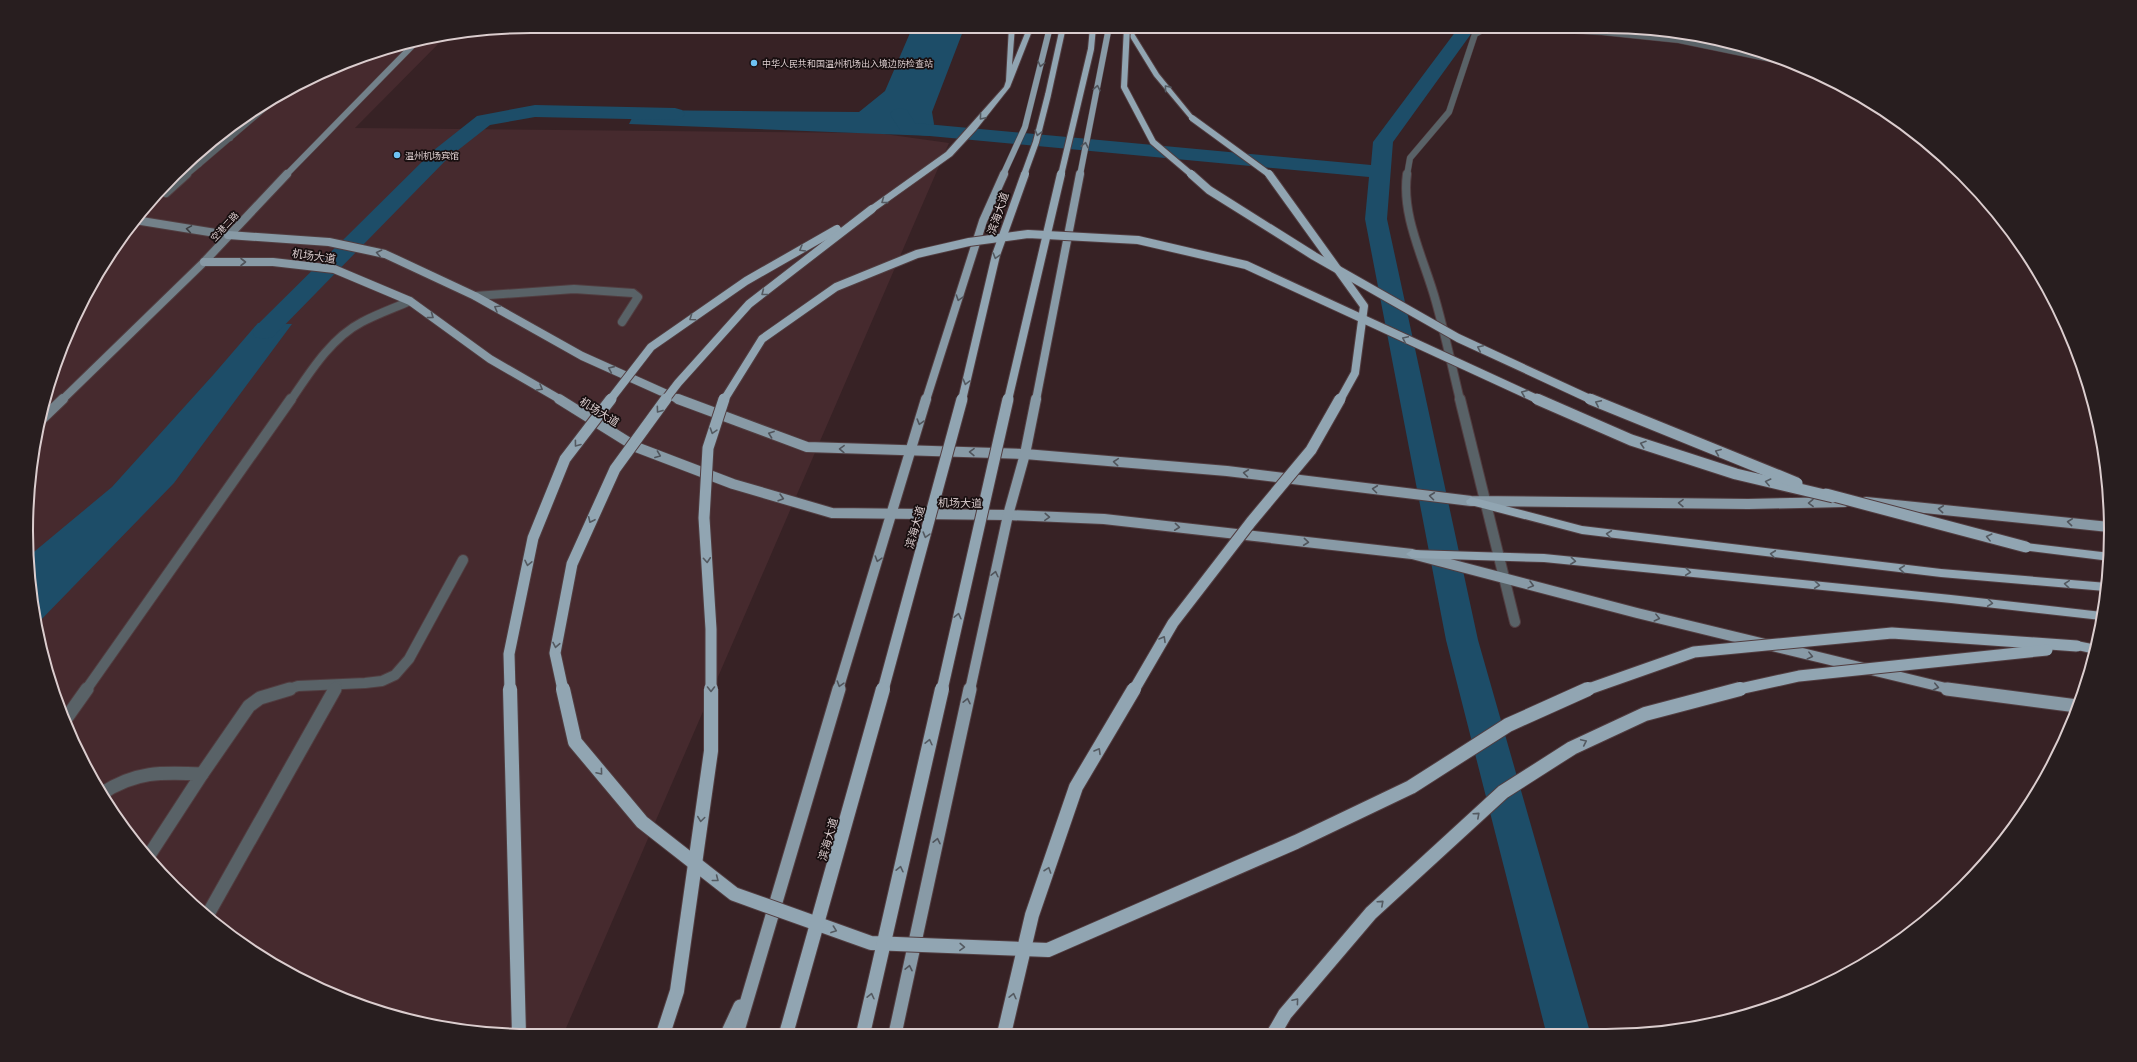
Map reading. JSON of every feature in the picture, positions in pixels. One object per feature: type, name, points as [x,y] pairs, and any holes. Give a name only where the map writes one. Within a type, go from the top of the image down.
[{"type":"highway","points":[[1008,87],[1012,33]]},
{"type":"highway","points":[[1028,33],[1008,87],[949,154],[872,209],[749,304],[678,383],[615,469],[572,564],[555,653],[575,742],[642,822],[734,894],[871,943],[1048,950],[1296,842],[1411,787],[1508,725],[1594,686],[1694,652],[1892,633],[2090,648]]},
{"type":"highway","name":"滨海大道","points":[[787,1029],[934,507],[971,364],[996,255],[1036,142],[1048,95],[1061,33]]},
{"type":"highway","points":[[864,1029],[1090,49],[1092,33]]},
{"type":"highway","points":[[1127,33],[1124,87],[1153,142],[1209,190],[1314,256],[1458,338],[1605,406],[1833,497]]},
{"type":"highway","points":[[1005,1029],[1032,915],[1076,787],[1173,623],[1251,522],[1311,450],[1355,373],[1364,306],[1269,174],[1192,118],[1156,75],[1131,33]]},
{"type":"highway","points":[[519,1029],[509,654],[533,538],[565,459],[651,347],[746,281],[872,209]]},
{"type":"highway","points":[[665,1029],[676,991],[711,751],[711,629],[704,518],[708,448],[726,394],[762,339],[836,287],[917,254],[969,242],[1028,234],[1138,240],[1246,265],[1481,375],[1631,440],[1736,474],[1833,497],[2026,547],[2103,556]]},
{"type":"highway","points":[[1470,500],[1582,530],[1941,574],[2101,587]]},
{"type":"highway","points":[[1412,554],[1425,556],[1464,555],[1544,558],[2096,616]]},
{"type":"highway","points":[[1277,1029],[1286,1014],[1371,913],[1503,792],[1572,748],[1645,714],[1715,694],[1799,676],[2078,646]]},
{"type":"main road","points":[[738,1029],[815,767],[983,221],[1025,128],[1048,33]]},
{"type":"main road","points":[[896,1029],[1008,515],[1025,454],[1081,163],[1108,33]]},
{"type":"main road","name":"空港二路","points":[[47,414],[204,262],[228,235],[410,48]]},
{"type":"main road","points":[[142,221],[228,235]]},
{"type":"main road","name":"机场大道","points":[[228,235],[329,242],[385,254],[475,296],[589,359],[682,401],[807,448],[1025,454],[1227,471],[1470,500],[1748,504],[1869,502],[2104,525]]},
{"type":"main road","name":"机场大道","points":[[204,262],[273,262],[334,269],[410,301],[490,359],[588,416],[636,447],[733,484],[832,513],[1008,515],[1104,520],[1412,554]]},
{"type":"main road","points":[[1425,556],[1637,614],[1942,688],[2072,705]]},
{"type":"main road","points":[[729,1029],[755,973]]},
{"type":"street","points":[[1477,33],[1475,34],[1449,112],[1410,158],[1405,190],[1415,238],[1436,301],[1515,622]]},
{"type":"street","points":[[1614,33],[1680,40],[1753,55]]},
{"type":"street","points":[[167,192],[255,116]]},
{"type":"street","points":[[226,138],[230,138]]},
{"type":"street","points":[[475,296],[574,289],[633,293],[638,297],[622,322]]},
{"type":"street","points":[[68,715],[316,364],[340,337],[361,322],[410,301]]},
{"type":"street","points":[[151,852],[202,774],[249,706],[260,698],[298,686],[337,686],[382,680],[395,676],[403,668],[463,560]]},
{"type":"street","points":[[210,911],[337,686]]},
{"type":"street","points":[[106,790],[132,776],[153,772],[202,774]]},
{"type":"shaded area","points":[[440,42],[355,128],[877,133],[949,143],[566,1029],[498,1028],[466,1025],[402,1012],[371,1003],[311,978],[254,945],[228,926],[179,883],[136,834],[117,808],[84,751],[71,722],[59,691],[43,628],[37,596],[33,531],[37,466],[43,434],[59,371],[71,340],[84,311],[117,254],[136,228],[179,179],[228,136],[254,117],[311,84],[371,59],[402,50]]},
{"type":"water","points":[[910,33],[962,33],[932,112],[934,124],[932,136],[629,124],[636,110],[859,112],[885,91]]},
{"type":"water","points":[[258,323],[292,324],[174,483],[41,619],[37,596],[34,552],[112,487]]},
{"type":"waterway","points":[[1464,33],[1383,142],[1376,219],[1462,640],[1567,1029]]},
{"type":"waterway","points":[[264,332],[441,154],[484,120],[535,111],[675,114]]},
{"type":"waterway","points":[[900,114],[908,128],[1380,172]]},
{"type":"place","name":"中华人民共和国温州机场出入境边防检查站","points":[[754,63]]},
{"type":"place","name":"温州机场宾馆","points":[[397,155]]}]
